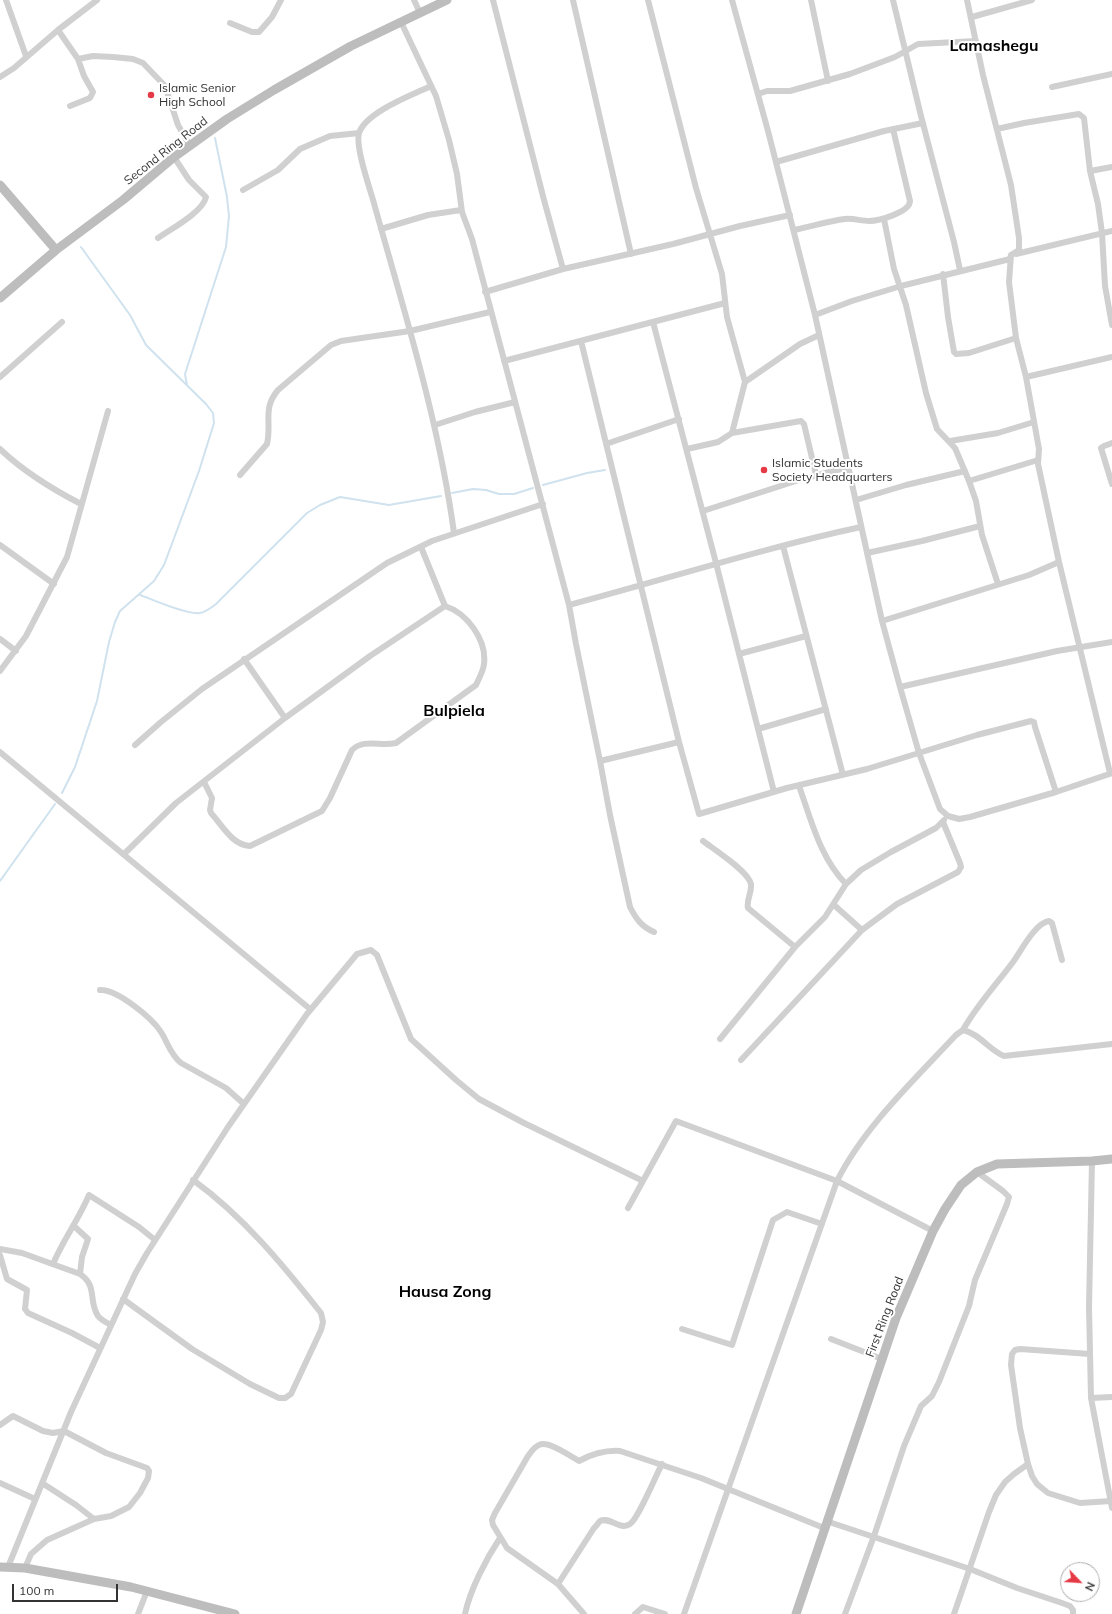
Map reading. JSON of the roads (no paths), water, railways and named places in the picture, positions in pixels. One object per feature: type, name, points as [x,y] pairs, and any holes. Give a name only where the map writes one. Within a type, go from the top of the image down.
[{"type":"street","points":[[6,0],[26,56]]},
{"type":"street","points":[[0,77],[14,68],[26,56],[97,0]]},
{"type":"street","points":[[230,23],[252,32],[259,32],[272,17],[281,0]]},
{"type":"street","points":[[414,0],[420,13]]},
{"type":"street","name":"Second Ring Road","points":[[0,298],[56,250],[123,200],[174,157],[227,119],[351,46],[447,0]]},
{"type":"street","points":[[493,0],[563,269]]},
{"type":"street","points":[[573,0],[631,254]]},
{"type":"street","points":[[648,0],[683,140],[722,274],[725,303],[745,382],[732,433]]},
{"type":"street","points":[[732,0],[794,230],[820,335],[882,621],[900,687],[919,752],[935,799],[940,809],[948,816],[959,818],[970,817],[1056,792],[1111,773],[1059,562],[1038,460],[1039,449],[1026,377],[1016,338],[1009,282],[1011,255]]},
{"type":"street","points":[[811,0],[828,81]]},
{"type":"street","points":[[893,0],[960,270]]},
{"type":"street","points":[[815,315],[852,301],[901,286],[943,274],[1010,259],[1011,255],[1019,250],[1019,238],[1011,185],[967,0]]},
{"type":"street","points":[[972,17],[1032,0]]},
{"type":"street","points":[[401,22],[436,96],[449,140],[457,174],[461,210],[472,239],[490,312],[569,605],[610,815],[630,907],[635,918],[646,928],[654,932]]},
{"type":"street","points":[[58,30],[78,59],[84,76],[93,92],[90,98],[70,106]]},
{"type":"street","points":[[758,94],[767,91],[790,91],[828,81],[874,65],[905,52],[918,44],[976,41]]},
{"type":"street","points":[[78,59],[93,56],[113,57],[133,59],[143,63],[165,86],[178,125],[190,146]]},
{"type":"street","points":[[1052,87],[1112,74]]},
{"type":"street","points":[[431,86],[397,102],[369,120],[359,133],[359,144],[363,164],[410,331],[434,425],[454,533]]},
{"type":"street","points":[[997,130],[1024,123],[1079,114],[1082,116],[1084,120],[1090,171],[1098,204],[1102,233],[1105,286],[1112,325]]},
{"type":"street","points":[[776,162],[893,129],[923,124]]},
{"type":"street","points":[[794,230],[845,219],[868,221],[884,219],[906,209],[910,205],[893,129]]},
{"type":"street","points":[[244,190],[278,170],[300,149],[330,136],[359,133]]},
{"type":"street","points":[[158,238],[195,212],[204,203],[206,197],[189,180],[174,157]]},
{"type":"street","points":[[1090,171],[1112,167]]},
{"type":"street","points":[[0,185],[56,250]]},
{"type":"street","points":[[381,229],[428,215],[461,210]]},
{"type":"street","points":[[485,292],[563,269],[790,215]]},
{"type":"street","points":[[884,219],[894,269],[901,286],[920,374],[936,426],[939,431],[950,441],[958,454],[969,481],[976,501],[980,526],[998,584]]},
{"type":"street","points":[[1011,255],[1112,231]]},
{"type":"street","points":[[943,274],[948,317],[954,352],[956,354],[969,353],[1016,338]]},
{"type":"street","points":[[1105,286],[1112,284]]},
{"type":"street","points":[[504,361],[725,303]]},
{"type":"street","points":[[240,476],[267,444],[268,405],[272,397],[278,390],[331,345],[341,341],[410,331],[490,312]]},
{"type":"street","points":[[0,377],[62,322]]},
{"type":"street","points":[[652,322],[687,449],[774,792]]},
{"type":"street","points":[[745,382],[800,344],[820,335]]},
{"type":"street","points":[[581,341],[679,742],[699,814],[774,792],[843,775],[1031,721],[1034,722],[1056,792]]},
{"type":"street","points":[[1026,377],[1112,357]]},
{"type":"street","points":[[434,425],[475,412],[515,402]]},
{"type":"street","points":[[0,671],[16,651],[38,615],[67,557],[108,411]]},
{"type":"street","points":[[606,444],[679,419]]},
{"type":"street","points":[[687,449],[718,442],[732,433],[799,420],[804,424],[816,475]]},
{"type":"street","points":[[950,441],[998,433],[1034,422]]},
{"type":"street","points":[[1112,444],[1101,448],[1112,484]]},
{"type":"street","points":[[0,449],[21,467],[60,493],[81,504]]},
{"type":"street","points":[[969,481],[1038,460]]},
{"type":"street","points":[[703,511],[768,489],[816,475],[849,468]]},
{"type":"street","points":[[856,500],[906,485],[965,471]]},
{"type":"street","points":[[135,745],[202,689],[387,563],[454,533],[543,504]]},
{"type":"street","points":[[867,553],[980,526]]},
{"type":"street","points":[[569,605],[641,586],[716,563],[861,527]]},
{"type":"street","points":[[0,545],[54,584]]},
{"type":"street","points":[[783,546],[843,775]]},
{"type":"street","points":[[204,782],[212,798],[211,813],[236,842],[243,846],[250,846],[322,811],[330,798],[352,750],[357,745],[371,743],[387,745],[396,743],[476,684],[482,674],[484,662],[482,648],[476,632],[456,610],[445,606],[421,547]]},
{"type":"street","points":[[882,621],[1029,575],[1059,562]]},
{"type":"street","points":[[124,854],[176,803],[285,718],[370,656],[445,606]]},
{"type":"street","points":[[739,654],[806,636]]},
{"type":"street","points":[[0,640],[16,651]]},
{"type":"street","points":[[900,687],[1079,647],[1096,646],[1112,642]]},
{"type":"street","points":[[244,659],[285,718]]},
{"type":"street","points":[[758,729],[826,709]]},
{"type":"street","points":[[600,761],[679,742]]},
{"type":"street","points":[[0,752],[310,1009]]},
{"type":"street","points":[[799,786],[820,844],[832,868],[846,884]]},
{"type":"street","points":[[720,1039],[795,947],[825,917],[846,884],[861,870],[936,828],[948,816]]},
{"type":"street","points":[[741,1060],[862,930],[897,904],[958,872],[960,863],[943,822]]},
{"type":"street","points":[[703,841],[745,874],[750,882],[751,890],[747,904],[748,908],[795,947]]},
{"type":"street","points":[[834,905],[862,930]]},
{"type":"street","points":[[684,1614],[837,1181],[846,1163],[866,1135],[956,1035],[964,1030],[972,1014],[1013,962],[1028,940],[1045,922],[1049,921],[1052,923],[1062,960]]},
{"type":"street","points":[[236,1614],[148,1591],[25,1568],[4,1567],[100,1348],[135,1274],[193,1180],[244,1104],[310,1009],[357,954],[371,950],[377,955],[411,1039],[456,1080],[480,1099],[524,1123],[643,1181]]},
{"type":"street","points":[[100,990],[113,992],[132,1005],[161,1032],[174,1058],[226,1088],[244,1104]]},
{"type":"street","points":[[964,1030],[972,1032],[998,1054],[1004,1056],[1112,1044]]},
{"type":"street","points":[[628,1208],[676,1121],[837,1181],[934,1231]]},
{"type":"street","name":"First Ring Road","points":[[796,1614],[896,1318],[934,1231],[945,1209],[961,1185],[977,1172],[997,1164],[1112,1159]]},
{"type":"street","points":[[1090,1354],[1020,1349],[1015,1350],[1012,1354],[1011,1365],[1020,1428],[1028,1464],[1032,1476],[1037,1484],[1048,1493],[1080,1503],[1111,1504],[1092,1398],[1089,1307],[1092,1161]]},
{"type":"street","points":[[845,1614],[874,1536],[904,1446],[922,1406],[932,1396],[939,1382],[969,1306],[975,1280],[1007,1204],[1009,1196],[977,1172]]},
{"type":"street","points":[[123,1299],[192,1349],[250,1384],[279,1398],[285,1398],[291,1394],[323,1322],[321,1313],[259,1239],[229,1209],[193,1180]]},
{"type":"street","points":[[53,1264],[61,1245],[74,1226],[89,1195],[139,1227],[155,1240]]},
{"type":"street","points":[[682,1329],[732,1345],[773,1220],[787,1212],[822,1224]]},
{"type":"street","points":[[74,1226],[88,1239],[82,1257],[80,1274]]},
{"type":"street","points":[[0,1249],[22,1253],[80,1274],[87,1278],[91,1286],[96,1311],[99,1316],[111,1326]]},
{"type":"street","points":[[0,1255],[7,1279],[27,1290],[25,1309],[28,1313],[72,1333],[100,1348]]},
{"type":"street","points":[[831,1339],[882,1359]]},
{"type":"street","points":[[1092,1398],[1112,1397]]},
{"type":"street","points":[[0,1425],[13,1416],[42,1431],[53,1433],[64,1431],[86,1444],[116,1458],[147,1468],[149,1471],[148,1478],[140,1493],[129,1508],[111,1516],[94,1519],[47,1540],[31,1554],[25,1568]]},
{"type":"street","points":[[584,1614],[558,1584],[507,1548],[493,1525],[492,1520],[495,1513],[528,1456],[534,1448],[540,1444],[547,1443],[579,1461],[589,1456],[610,1450],[620,1450],[728,1488],[825,1525],[874,1536],[970,1569],[1017,1588],[1068,1605],[1073,1610],[1073,1614]]},
{"type":"street","points":[[558,1584],[600,1521],[608,1520],[622,1526],[630,1524],[637,1515],[662,1464]]},
{"type":"street","points":[[954,1614],[996,1495],[1005,1482],[1028,1464]]},
{"type":"street","points":[[0,1483],[35,1499]]},
{"type":"street","points":[[42,1483],[76,1505],[94,1519]]},
{"type":"street","points":[[466,1614],[470,1600],[489,1555],[500,1538]]},
{"type":"street","points":[[138,1614],[148,1591]]},
{"type":"street","points":[[635,1614],[643,1607],[665,1614]]},
{"type":"waterway","points":[[187,385],[185,374],[226,247],[229,216],[227,197],[215,138]]},
{"type":"waterway","points":[[62,793],[75,767],[97,701],[109,642],[115,622],[120,611],[154,581],[164,565],[199,471],[214,423],[213,413],[206,404],[146,345],[130,315],[81,247]]},
{"type":"waterway","points":[[543,485],[587,473],[605,470]]},
{"type":"waterway","points":[[452,493],[473,489],[486,490],[499,494],[514,494],[533,488]]},
{"type":"waterway","points":[[140,595],[179,610],[200,613],[208,610],[216,604],[307,513],[320,505],[340,497],[389,505],[441,496]]},
{"type":"waterway","points":[[0,881],[55,804]]},
{"type":"place","name":"Islamic Senior High School","points":[[151,95]]},
{"type":"place","name":"Islamic Students Society Headquarters","points":[[764,470]]},
{"type":"district","name":"Lamashegu","points":[[994,46]]},
{"type":"district","name":"Bulpiela","points":[[454,711]]},
{"type":"district","name":"Hausa Zong","points":[[445,1292]]}]
